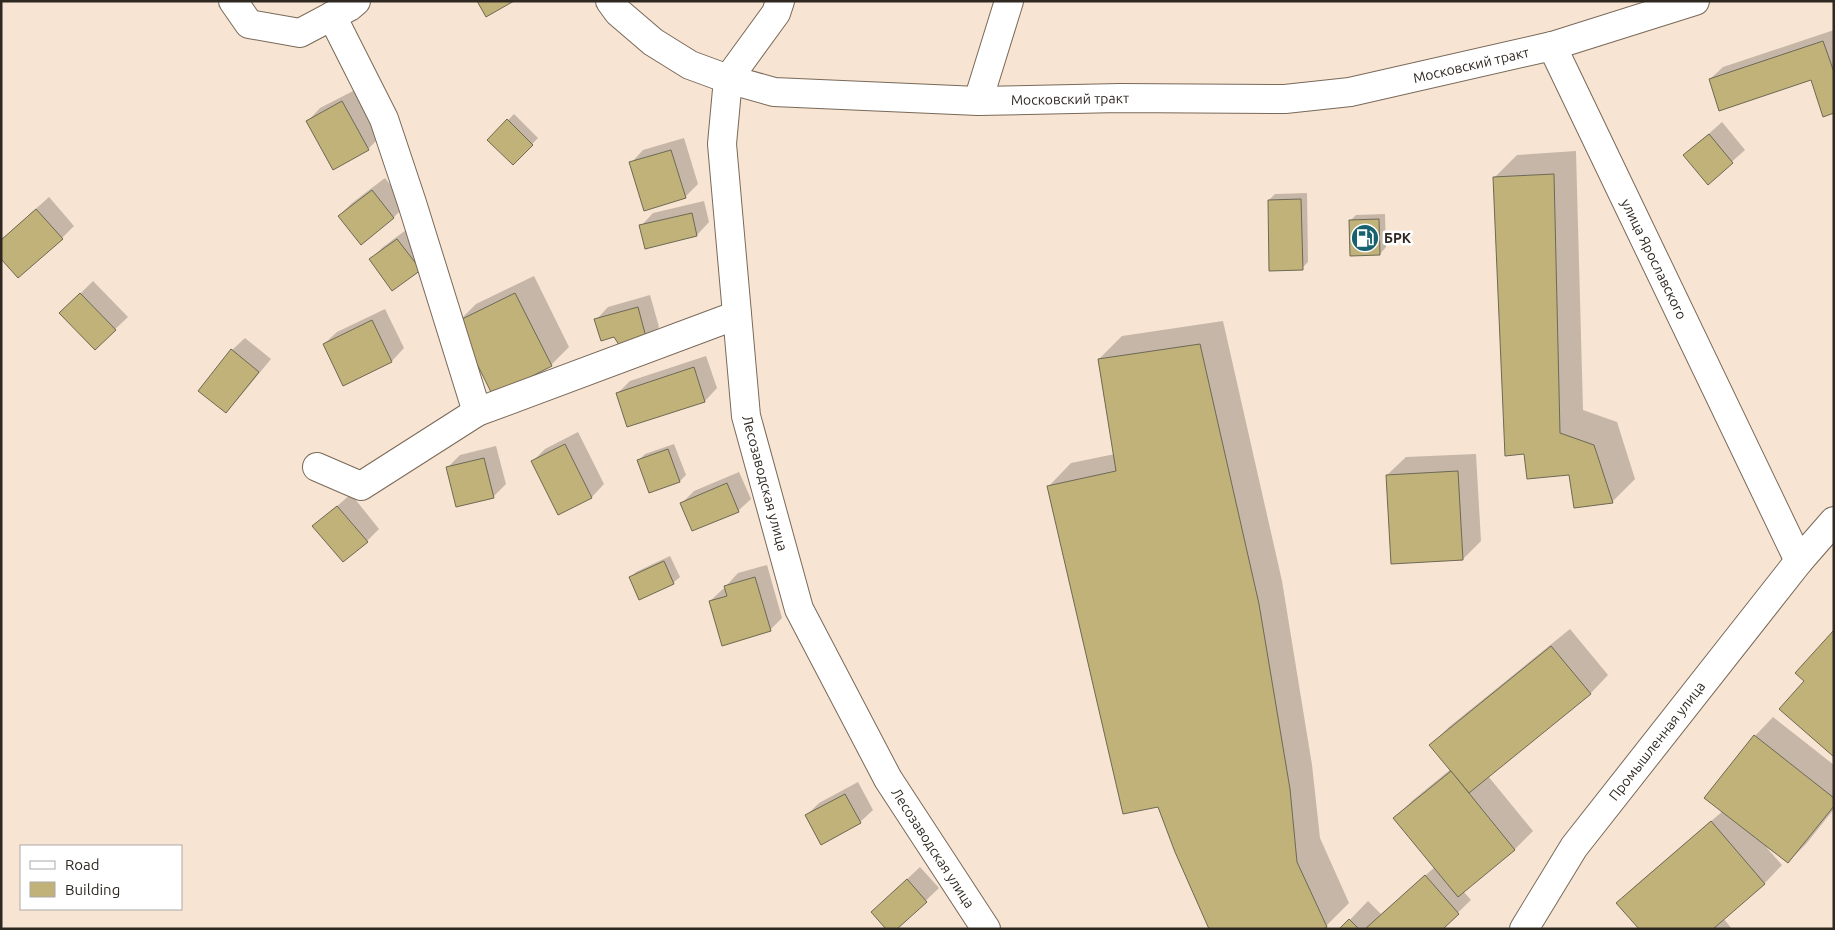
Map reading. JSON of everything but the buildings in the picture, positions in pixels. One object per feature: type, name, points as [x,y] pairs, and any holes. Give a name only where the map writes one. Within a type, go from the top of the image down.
[{"type":"street","points":[[233,1],[249,24],[300,33],[349,7],[356,1]]},
{"type":"street","name":"Московский тракт","points":[[610,1],[618,12],[653,42],[690,65],[728,79],[774,92],[978,101],[1120,98],[1285,99],[1350,92],[1552,46]]},
{"type":"street","points":[[728,79],[776,13],[780,1]]},
{"type":"street","points":[[978,101],[1009,1]]},
{"type":"street","points":[[1552,46],[1695,1]]},
{"type":"street","points":[[332,16],[384,119],[477,412]]},
{"type":"street","name":"улица Ярославского","points":[[1552,46],[1799,561]]},
{"type":"street","name":"Лесозаводская улица","points":[[728,79],[722,144],[746,416],[799,609],[888,779],[986,929]]},
{"type":"street","points":[[317,467],[361,486],[477,412],[737,315]]},
{"type":"street","points":[[1799,561],[1834,521]]},
{"type":"street","name":"Промышленная улица","points":[[1524,929],[1574,847],[1799,561]]},
{"type":"place","name":"БРК","points":[[1365,238]]}]
